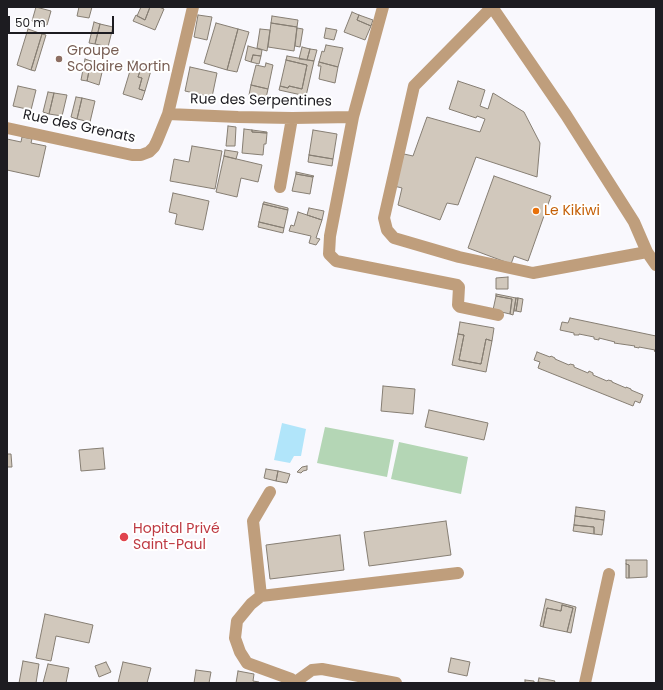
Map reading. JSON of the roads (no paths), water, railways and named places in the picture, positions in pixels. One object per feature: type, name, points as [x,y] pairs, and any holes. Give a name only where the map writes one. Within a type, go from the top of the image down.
[{"type":"street","name":"Rue des Grenats","points":[[7,128],[132,155],[141,155],[148,152],[154,147],[168,114],[193,7]]},
{"type":"street","points":[[647,252],[533,273],[459,257],[394,238],[387,230],[384,218],[414,86],[492,7],[575,129],[634,222],[647,252],[656,265]]},
{"type":"street","points":[[384,8],[353,117],[330,236],[329,254],[336,261],[458,285],[458,305],[460,307],[498,315]]},
{"type":"street","name":"Rue des Serpentines","points":[[168,114],[292,118],[353,117]]},
{"type":"street","points":[[280,187],[292,118]]},
{"type":"street","points":[[261,596],[253,521],[270,492]]},
{"type":"street","points":[[396,683],[322,669],[312,670],[294,683],[291,680],[247,663],[240,652],[235,638],[237,620],[251,604],[261,596],[458,573]]},
{"type":"street","points":[[585,683],[609,574]]},
{"type":"water","points":[[282,423],[306,429],[301,456],[294,456],[290,463],[274,460]]},
{"type":"place","name":"Groupe Scolaire Mortin","points":[[59,59]]},
{"type":"place","name":"Le Kikiwi","points":[[536,211]]},
{"type":"place","name":"Hopital Privé Saint-Paul","points":[[124,537]]}]
